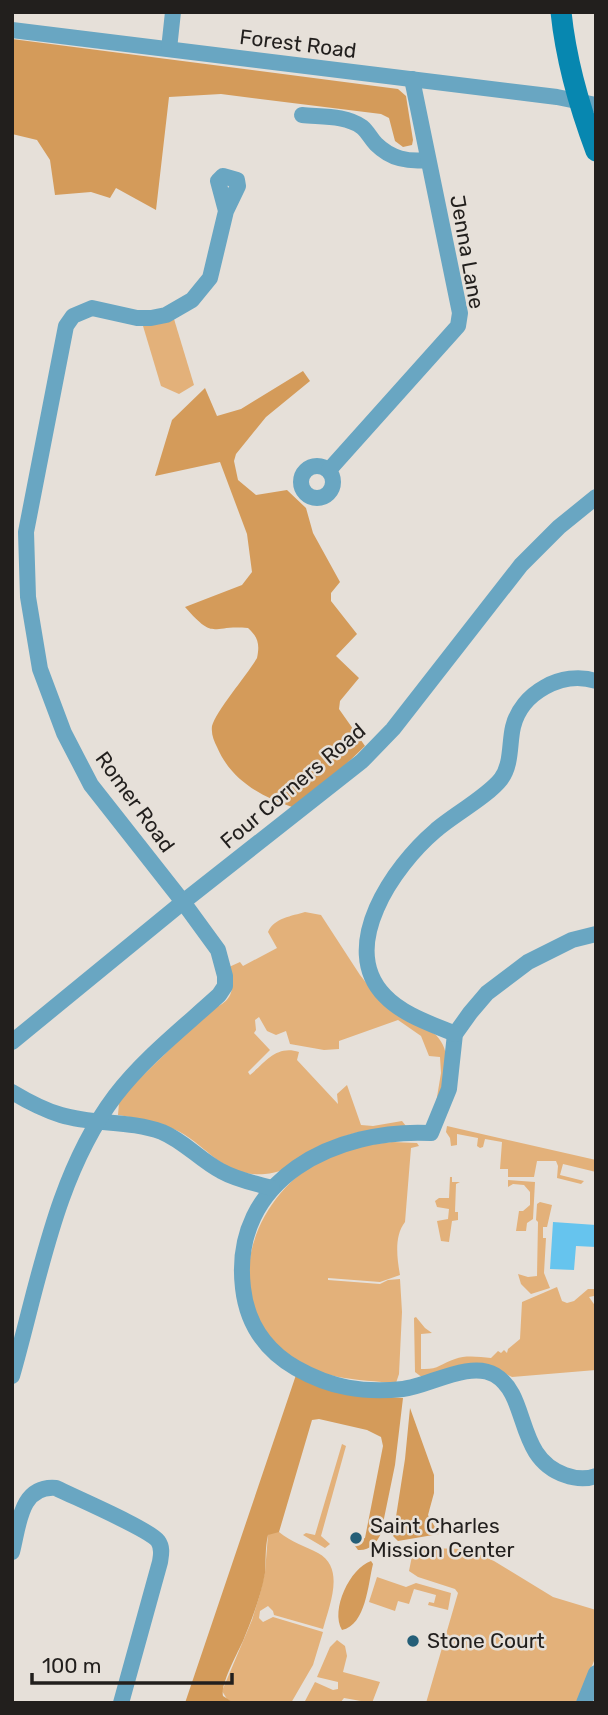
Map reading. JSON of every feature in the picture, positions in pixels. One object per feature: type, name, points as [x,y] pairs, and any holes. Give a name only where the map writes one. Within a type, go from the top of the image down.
[{"type":"main road","points":[[561,12],[569,60],[587,102],[596,151]]},
{"type":"street","points":[[169,49],[173,12]]},
{"type":"street","name":"Forest Road","points":[[12,30],[587,102]]},
{"type":"street","name":"Jenna Lane","points":[[329,470],[458,326],[460,313],[412,79]]},
{"type":"street","points":[[302,116],[341,119],[362,127],[377,145],[390,155],[414,161],[428,160]]},
{"type":"street","name":"Romer Road","points":[[98,1120],[141,1068],[219,995],[225,986],[225,976],[218,950],[91,785],[64,733],[40,670],[19,528],[66,326],[74,316],[92,308],[137,318],[151,318],[173,312],[192,300],[210,278],[226,211]]},
{"type":"street","name":"Four Corners Road","points":[[12,1042],[183,902],[362,761],[393,729],[521,565],[559,527],[596,497]]},
{"type":"street","points":[[455,1034],[398,1007],[384,996],[374,982],[368,965],[367,948],[370,929],[382,896],[413,852],[433,832],[500,780],[509,761],[517,714],[533,694],[545,686],[568,679],[596,681]]},
{"type":"street","points":[[596,934],[549,950],[487,993],[455,1034],[449,1089],[431,1133],[382,1134],[354,1139],[293,1170],[272,1188],[253,1219],[244,1244],[241,1263],[245,1301],[253,1327],[283,1359],[327,1382],[345,1388],[405,1388],[471,1371],[492,1374],[510,1391],[532,1447],[543,1461],[559,1473],[574,1478],[596,1476]]},
{"type":"street","points":[[12,1092],[28,1102],[62,1115],[131,1123],[163,1132],[236,1179],[272,1188]]},
{"type":"street","points":[[12,1376],[57,1207],[98,1120]]},
{"type":"street","points":[[12,1552],[24,1502],[30,1495],[47,1487],[56,1488],[145,1531],[160,1543],[160,1562],[121,1703]]},
{"type":"street","points":[[584,1703],[596,1673]]},
{"type":"shaded area","points":[[12,39],[398,89],[406,96],[412,145],[403,147],[395,141],[389,118],[381,114],[221,94],[169,97],[156,210],[116,188],[110,198],[91,192],[55,195],[50,160],[37,140],[12,134]]},
{"type":"shaded area","points":[[174,319],[194,385],[179,394],[161,386],[143,326]]},
{"type":"shaded area","points":[[303,371],[310,381],[266,417],[236,454],[234,461],[238,480],[256,495],[287,490],[306,508],[313,533],[340,582],[331,593],[331,601],[357,634],[336,656],[359,678],[340,701],[339,709],[365,746],[338,772],[292,807],[269,798],[238,778],[223,759],[212,735],[212,726],[219,711],[257,658],[256,638],[248,628],[209,628],[185,607],[242,585],[252,572],[247,534],[220,462],[155,476],[172,420],[205,388],[217,416],[241,409]]},
{"type":"shaded area","points":[[305,912],[321,915],[378,998],[436,1035],[442,1042],[447,1059],[443,1086],[436,1103],[441,1073],[440,1057],[429,1056],[421,1036],[398,1020],[339,1041],[339,1049],[324,1050],[290,1044],[286,1031],[276,1035],[267,1031],[259,1017],[255,1020],[254,1033],[270,1050],[248,1072],[250,1075],[278,1053],[291,1050],[299,1052],[297,1060],[338,1104],[337,1094],[347,1085],[361,1125],[373,1126],[402,1121],[406,1126],[345,1136],[328,1143],[284,1170],[251,1174],[228,1167],[180,1132],[150,1121],[118,1115],[119,1103],[127,1091],[210,1010],[228,998],[232,988],[229,967],[240,962],[243,966],[277,948],[268,932],[271,927],[284,918]]},
{"type":"shaded area","points":[[447,1126],[596,1160],[596,1172],[563,1164],[560,1175],[584,1181],[581,1184],[557,1178],[556,1161],[537,1161],[534,1177],[508,1177],[508,1169],[500,1169],[502,1142],[485,1139],[483,1147],[480,1148],[477,1146],[478,1138],[457,1134],[457,1145],[451,1146],[446,1132]]},
{"type":"shaded area","points":[[392,1142],[417,1143],[419,1146],[411,1148],[405,1222],[398,1240],[400,1275],[380,1282],[328,1280],[380,1284],[400,1279],[402,1312],[399,1374],[396,1383],[337,1377],[296,1362],[284,1353],[264,1329],[252,1303],[249,1275],[252,1247],[263,1220],[279,1195],[300,1174],[333,1155],[358,1147]]},
{"type":"shaded area","points":[[450,1177],[452,1182],[460,1182],[456,1184],[455,1212],[458,1212],[458,1220],[452,1221],[449,1242],[441,1241],[437,1221],[448,1219],[449,1209],[437,1207],[435,1201],[449,1198]]},
{"type":"shaded area","points":[[508,1180],[535,1182],[533,1219],[527,1223],[526,1231],[516,1231],[519,1211],[530,1205],[530,1192],[524,1185],[513,1184],[508,1187]]},
{"type":"shaded area","points":[[540,1202],[552,1205],[547,1227],[543,1227],[543,1238],[546,1238],[544,1273],[550,1288],[531,1294],[521,1284],[518,1274],[537,1276],[536,1220],[537,1204]]},
{"type":"shaded area","points":[[557,1287],[562,1301],[567,1303],[574,1301],[588,1289],[596,1289],[596,1299],[594,1296],[589,1297],[596,1307],[596,1370],[512,1377],[496,1369],[423,1378],[415,1372],[414,1318],[432,1333],[421,1334],[421,1369],[435,1368],[464,1357],[491,1358],[498,1351],[501,1353],[504,1350],[507,1353],[520,1339],[522,1302]]},
{"type":"shaded area","points":[[296,1375],[344,1394],[403,1398],[395,1465],[381,1533],[375,1543],[366,1549],[358,1550],[352,1542],[365,1538],[383,1446],[381,1437],[367,1430],[319,1419],[312,1420],[279,1532],[268,1535],[265,1573],[256,1607],[224,1684],[223,1696],[234,1703],[185,1703]]},
{"type":"shaded area","points":[[410,1408],[434,1475],[434,1493],[428,1515],[439,1534],[398,1541],[393,1536]]},
{"type":"shaded area","points":[[342,1444],[346,1446],[321,1536],[330,1544],[325,1548],[303,1535],[315,1535]]},
{"type":"shaded area","points":[[271,1532],[279,1532],[326,1560],[333,1578],[331,1599],[323,1629],[274,1615],[268,1606],[260,1611],[259,1618],[263,1622],[273,1617],[323,1632],[313,1665],[291,1703],[234,1703],[227,1699],[222,1691],[252,1620],[265,1572],[268,1535]]},
{"type":"shaded area","points":[[429,1548],[473,1552],[494,1561],[553,1597],[596,1610],[596,1656],[577,1703],[426,1703],[458,1593],[455,1589],[418,1577],[409,1571],[413,1551]]},
{"type":"shaded area","points":[[371,1561],[373,1564],[365,1603],[356,1620],[350,1627],[342,1630],[339,1612],[344,1591],[356,1572]]},
{"type":"shaded area","points":[[377,1577],[406,1587],[416,1583],[451,1593],[448,1610],[428,1605],[429,1602],[434,1603],[436,1595],[414,1589],[409,1604],[398,1601],[395,1611],[369,1602]]},
{"type":"shaded area","points":[[337,1640],[345,1646],[347,1656],[343,1672],[380,1682],[372,1703],[344,1698],[340,1703],[304,1703],[315,1682],[333,1690],[338,1689],[338,1682],[317,1677],[330,1647]]},
{"type":"water","points":[[553,1222],[596,1225],[596,1247],[576,1246],[574,1270],[550,1269]]},
{"type":"place","name":"Saint Charles Mission Center","points":[[356,1538]]},
{"type":"place","name":"Stone Court","points":[[413,1641]]}]
